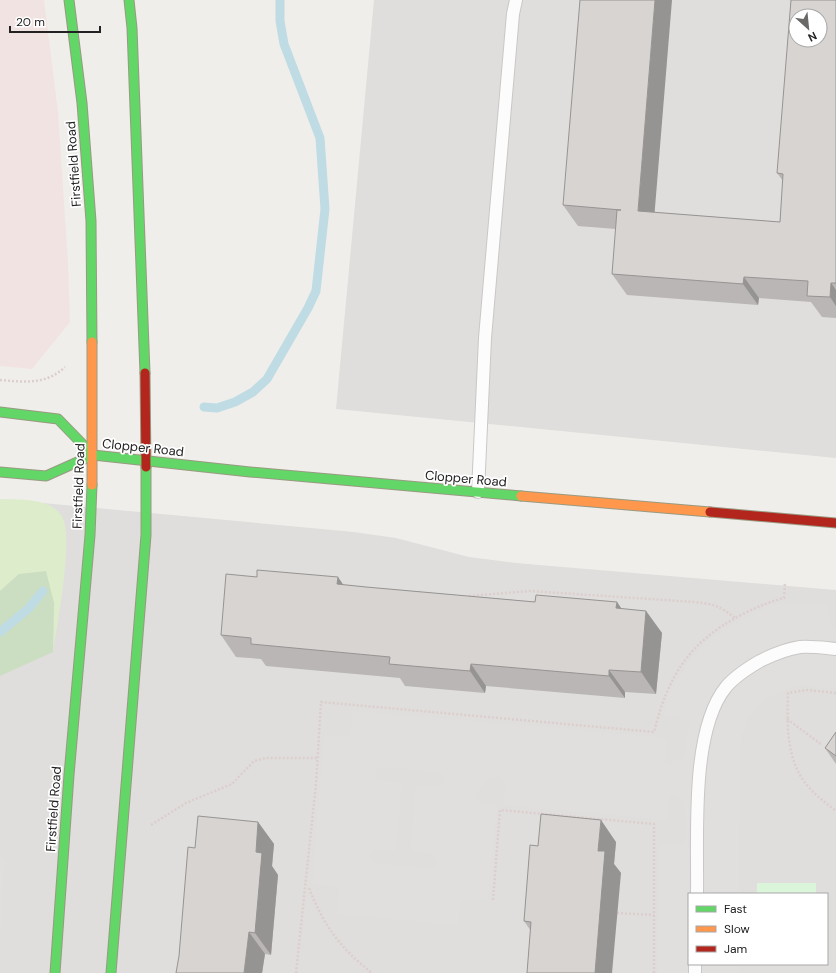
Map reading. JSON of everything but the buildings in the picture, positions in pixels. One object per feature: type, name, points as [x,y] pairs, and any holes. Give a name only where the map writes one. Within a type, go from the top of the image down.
[{"type":"street","name":"Firstfield Road","points":[[55,973],[69,775],[90,535],[93,455],[91,221],[82,103],[69,0]]},
{"type":"street","points":[[111,973],[146,540],[147,460],[145,364],[132,28],[129,0]]},
{"type":"street","name":"Clopper Road","points":[[0,412],[58,419],[93,455]]},
{"type":"street","name":"Clopper Road","points":[[0,472],[46,476],[93,455],[250,472],[836,523]]},
{"type":"lane","points":[[478,492],[485,338],[513,14],[516,0]]},
{"type":"lane","points":[[696,893],[699,780],[704,742],[714,707],[726,687],[748,668],[772,655],[800,647],[836,649]]},
{"type":"path","points":[[0,380],[36,382],[48,379],[58,374],[68,364]]},
{"type":"path","points":[[296,973],[303,923],[318,758],[321,702],[654,732],[661,704],[678,668],[702,640],[735,618],[770,601],[784,598],[785,582]]},
{"type":"path","points":[[464,598],[530,591],[572,592],[641,599],[711,603],[722,608],[735,618]]},
{"type":"path","points":[[836,693],[807,690],[788,693],[787,719],[792,752],[799,773],[814,793],[836,811]]},
{"type":"path","points":[[787,719],[822,745]]},
{"type":"path","points":[[149,827],[186,803],[232,784],[254,761],[266,758],[318,758]]},
{"type":"path","points":[[492,900],[500,810],[654,824],[654,973]]},
{"type":"path","points":[[309,888],[320,914],[332,934],[344,950],[372,973]]},
{"type":"path","points":[[617,913],[654,915]]},
{"type":"shaded area","points":[[0,0],[44,0],[58,112],[68,263],[70,322],[32,369],[0,366]]},
{"type":"shaded area","points":[[374,0],[836,0],[836,458],[336,409]]},
{"type":"shaded area","points":[[0,499],[354,532],[396,538],[469,557],[516,563],[836,590],[836,973],[0,973]]},
{"type":"shaded area","points":[[792,603],[826,605],[832,627],[836,633],[836,688],[799,685],[792,687],[765,700],[750,715],[742,737],[740,748],[739,893],[688,893],[688,965],[739,965],[739,973],[658,973],[659,844],[686,843],[685,806],[682,799],[673,793],[670,795],[667,820],[504,805],[505,781],[499,776],[488,780],[481,786],[476,799],[480,803],[497,805],[488,900],[461,899],[458,925],[337,914],[339,892],[337,887],[312,884],[324,735],[350,737],[353,711],[667,738],[665,763],[670,765],[681,760],[685,755],[690,721],[664,714],[669,695],[688,662],[713,637],[731,625],[769,606]],"holes":[[[386,767],[440,772],[444,776],[444,782],[440,786],[416,785],[410,851],[433,854],[438,862],[435,867],[429,868],[374,863],[369,860],[368,855],[371,850],[396,850],[402,783],[377,780],[375,774],[376,769]]]},
{"type":"shaded area","points":[[0,857],[4,858],[0,940]]},
{"type":"green space","points":[[0,499],[33,501],[49,505],[61,515],[65,525],[66,559],[53,652],[54,603],[19,574],[0,591]]},
{"type":"green space","points":[[46,571],[54,603],[53,652],[0,676],[0,591],[19,574]]},
{"type":"green space","points":[[757,883],[816,883],[816,893],[757,893]]},
{"type":"waterway","points":[[204,407],[217,408],[235,402],[253,392],[267,379],[308,308],[316,291],[325,209],[320,138],[284,44],[280,21],[280,0]]},
{"type":"waterway","points":[[0,632],[28,609],[43,591]]},
{"type":"traffic: fast","points":[[69,0],[82,103],[91,221],[92,342]]},
{"type":"traffic: fast","points":[[129,0],[132,28],[145,373]]},
{"type":"traffic: fast","points":[[0,412],[58,419],[93,455]]},
{"type":"traffic: fast","points":[[0,472],[46,476],[93,455],[250,472],[521,496]]},
{"type":"traffic: fast","points":[[111,973],[146,535],[146,467]]},
{"type":"traffic: fast","points":[[55,973],[69,775],[90,535],[92,485]]},
{"type":"traffic: slow","points":[[92,342],[92,485]]},
{"type":"traffic: slow","points":[[521,496],[710,512]]},
{"type":"traffic: jam","points":[[145,373],[146,467]]},
{"type":"traffic: jam","points":[[710,512],[836,523]]}]
